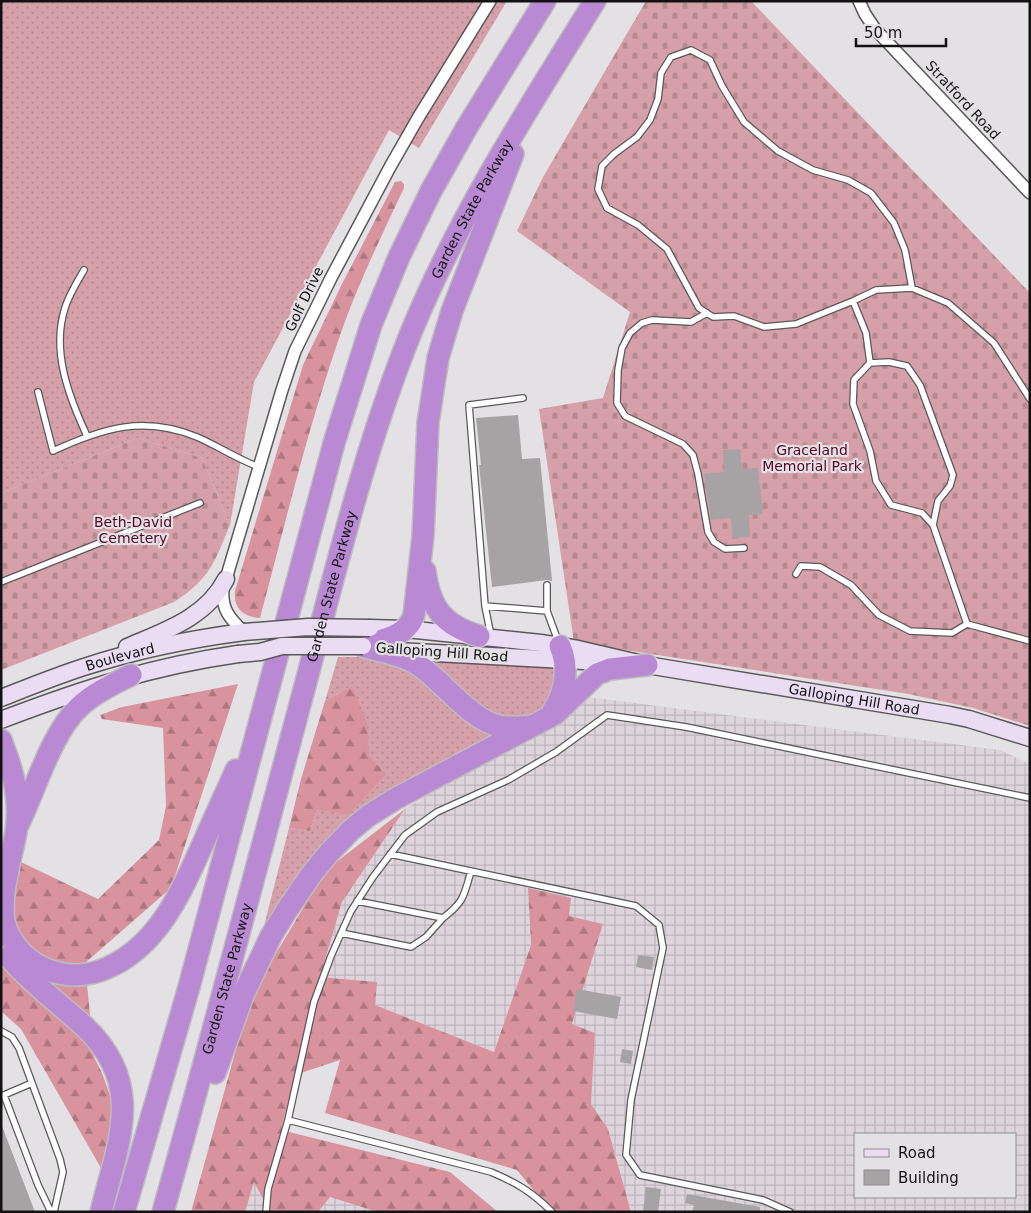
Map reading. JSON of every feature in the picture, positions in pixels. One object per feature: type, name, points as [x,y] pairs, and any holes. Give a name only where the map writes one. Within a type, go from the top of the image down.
[{"type":"highway","points":[[124,1212],[189,987],[347,396],[380,302],[409,235],[467,126],[545,1]]},
{"type":"highway","name":"Garden State Parkway","points":[[164,1212],[351,514],[387,396],[413,328],[454,240],[488,176],[596,1]]},
{"type":"highway","points":[[366,637],[396,636],[406,629],[412,620],[415,610],[423,536],[428,430],[433,382],[440,346],[513,153],[551,72]]},
{"type":"highway","points":[[423,536],[426,578],[436,608],[452,625],[485,636]]},
{"type":"highway","points":[[366,637],[380,652],[418,665],[478,716],[491,724],[512,727],[540,722],[554,709],[561,697],[564,683],[562,653]]},
{"type":"highway","points":[[164,1212],[250,977],[279,922],[311,875],[344,837],[377,810],[540,722],[562,707],[597,674],[610,669],[647,665]]},
{"type":"highway","points":[[131,675],[93,696],[69,719],[54,744],[16,830],[4,885],[2,904],[5,926],[15,945],[40,966],[66,974],[90,973],[114,964],[143,944],[156,930],[170,909],[197,857],[252,735],[264,703]]},
{"type":"highway","points":[[1,740],[16,782],[16,830]]},
{"type":"highway","points":[[1,947],[17,966],[92,1035],[108,1055],[118,1076],[122,1092],[123,1117],[101,1212]]},
{"type":"main road","points":[[62,674],[184,622],[210,602],[219,592],[226,579]]},
{"type":"main road","name":"Galloping Hill Road","points":[[244,632],[308,627],[366,637],[391,651],[562,653]]},
{"type":"main road","name":"Galloping Hill Road","points":[[406,629],[485,636],[562,653],[906,706],[969,719],[1030,738]]},
{"type":"main road","points":[[244,632],[265,642],[282,646]]},
{"type":"main road","name":"Boulevard","points":[[1,698],[62,674],[106,661],[156,648],[244,632]]},
{"type":"main road","name":"Galloping Hill Road","points":[[238,654],[260,652],[282,646],[366,637]]},
{"type":"main road","name":"Boulevard","points":[[1,720],[68,694],[131,675],[181,663],[238,654]]},
{"type":"street","name":"Golf Drive","points":[[244,632],[230,618],[224,608],[222,596],[288,369],[323,295],[393,160],[490,1]]},
{"type":"street","name":"Stratford Road","points":[[859,1],[865,14],[876,29],[1030,193]]},
{"type":"lane","points":[[912,288],[905,250],[894,223],[871,193],[848,180],[813,170],[778,151],[744,122],[722,86],[710,60],[691,50],[671,57],[661,73],[658,100],[650,120],[637,137],[614,154],[602,166],[598,188],[607,208],[638,225],[667,250],[699,308],[713,317],[734,316],[764,327],[796,324],[876,290],[912,288],[948,303],[994,343],[1030,399]]},
{"type":"lane","points":[[84,270],[65,309],[61,336],[65,380],[73,405],[87,436]]},
{"type":"lane","points":[[853,301],[866,333],[870,364]]},
{"type":"lane","points":[[707,313],[691,322],[652,320],[642,323],[630,333],[622,348],[618,370],[617,402],[625,416],[684,444],[693,455],[708,532],[714,542],[725,549],[744,548]]},
{"type":"lane","points":[[933,525],[938,501],[950,486],[953,475],[920,385],[907,366],[889,362],[870,364],[854,380],[853,404],[870,451],[876,481],[891,505],[922,513],[933,525],[967,624]]},
{"type":"lane","points":[[38,392],[54,452],[87,436],[133,425],[168,428],[197,438],[259,467]]},
{"type":"lane","points":[[485,636],[485,606],[469,404],[523,398]]},
{"type":"lane","points":[[1,582],[200,503]]},
{"type":"lane","points":[[796,574],[801,566],[820,567],[851,586],[879,615],[910,631],[952,633],[967,624],[1030,641]]},
{"type":"lane","points":[[547,585],[547,611],[562,653]]},
{"type":"lane","points":[[485,606],[547,611]]},
{"type":"lane","points":[[266,1212],[268,1189],[288,1120],[314,1002],[341,933],[357,901],[405,835],[437,812],[508,780],[556,752],[607,715],[686,726],[1030,798]]},
{"type":"lane","points":[[390,854],[636,906],[659,925],[662,948],[631,1100],[626,1155],[640,1175],[763,1200],[790,1212]]},
{"type":"lane","points":[[341,933],[411,947],[426,937],[442,918],[458,907],[464,896],[471,871]]},
{"type":"lane","points":[[357,901],[442,918]]},
{"type":"lane","points":[[1,1031],[12,1037],[19,1048],[60,1159],[62,1172],[53,1212]]},
{"type":"lane","points":[[32,1083],[4,1096],[38,1186],[53,1212]]},
{"type":"lane","points":[[288,1120],[491,1172],[515,1182],[535,1195],[552,1212]]},
{"type":"shaded area","points":[[588,697],[1000,750],[1030,764],[1030,1212],[631,1212],[608,1129],[591,1104],[595,1033],[572,1024],[603,924],[569,916],[570,898],[528,889],[531,945],[494,1052],[375,1005],[376,982],[320,977],[342,902],[405,809]]},
{"type":"shaded area","points":[[254,1181],[270,1212],[245,1212]]},
{"type":"shaded area","points":[[330,1197],[405,1212],[318,1212]]},
{"type":"green space","points":[[1,1],[507,1],[419,148],[389,130],[254,382],[230,525],[202,458],[138,438],[1,493]]},
{"type":"green space","name":"Graceland Memorial Park","points":[[646,1],[751,1],[1030,293],[1030,726],[973,708],[908,694],[574,642],[539,409],[603,398],[630,312],[517,231],[543,177]]},
{"type":"green space","points":[[401,181],[404,184],[404,188],[360,283],[322,390],[260,618],[249,616],[238,607],[235,591],[303,365],[342,284],[395,182]]},
{"type":"green space","name":"Beth-David Cemetery","points":[[138,438],[202,458],[230,525],[210,569],[196,586],[174,602],[1,670],[1,493]]},
{"type":"green space","points":[[338,657],[384,657],[409,666],[495,731],[495,737],[371,802],[269,926],[264,926],[289,828],[310,831],[317,809],[369,759],[352,686],[325,701]]},
{"type":"green space","points":[[436,662],[539,666],[555,668],[555,675],[549,697],[541,710],[529,717],[520,719],[494,720],[431,666]]},
{"type":"green space","points":[[238,684],[171,888],[85,963],[94,1057],[112,1101],[111,1125],[101,1168],[21,1029],[1,1011],[1,857],[23,863],[98,899],[159,840],[166,806],[163,728],[102,719],[100,715],[122,707]]},
{"type":"green space","points":[[352,686],[367,723],[369,756],[386,774],[348,815],[317,809],[310,831],[289,828],[301,779],[325,701]]},
{"type":"green space","points":[[405,809],[342,902],[320,977],[377,982],[375,1005],[494,1052],[531,945],[528,888],[571,898],[569,916],[603,924],[572,1024],[595,1033],[591,1104],[608,1129],[631,1212],[551,1212],[517,1170],[325,1113],[340,1060],[295,1075],[281,1130],[450,1172],[498,1212],[378,1212],[330,1197],[318,1212],[270,1212],[254,1182],[245,1212],[191,1212],[251,995],[326,870]]},
{"type":"building","points":[[518,415],[522,459],[540,458],[552,581],[492,587],[476,418]]},
{"type":"building","points":[[740,449],[742,469],[758,468],[763,514],[749,515],[750,537],[733,538],[731,518],[711,520],[704,474],[724,472],[723,450]]},
{"type":"building","points":[[638,955],[654,957],[652,970],[636,967]]},
{"type":"building","points":[[577,989],[621,997],[617,1019],[573,1011]]},
{"type":"building","points":[[622,1049],[633,1051],[631,1064],[620,1062]]},
{"type":"building","points":[[2,1126],[35,1212],[1,1212]]},
{"type":"building","points":[[646,1187],[661,1189],[658,1212],[643,1212]]},
{"type":"building","points":[[687,1194],[760,1207],[760,1212],[692,1212],[694,1205],[685,1203]]}]
